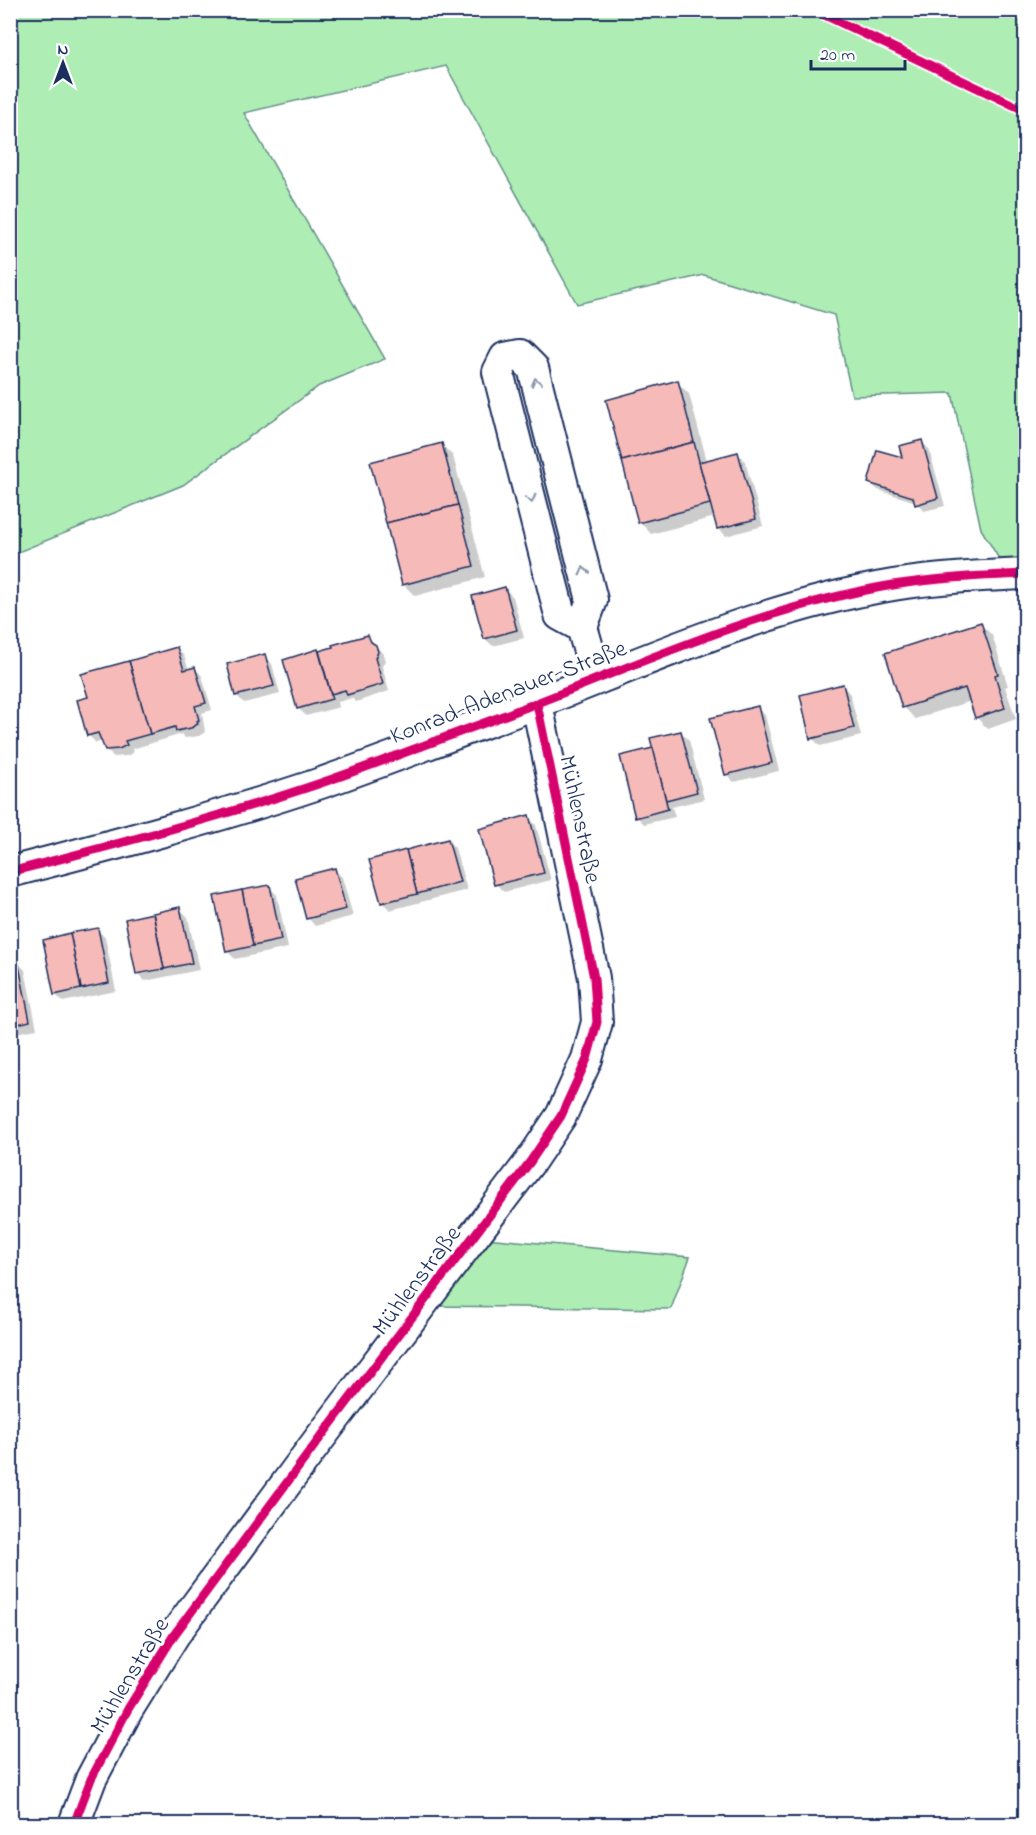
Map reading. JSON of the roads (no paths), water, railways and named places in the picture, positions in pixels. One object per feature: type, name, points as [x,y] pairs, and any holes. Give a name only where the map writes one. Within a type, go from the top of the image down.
[{"type":"street","name":"Konrad-Adenauer-Straße","points":[[582,627],[561,615],[498,372],[505,358],[520,355],[533,368],[592,600],[582,627],[597,679]]},
{"type":"street","name":"Konrad-Adenauer-Straße","points":[[10,872],[169,831],[317,784],[537,704],[662,652],[771,614],[825,599],[894,585],[967,577],[1026,574]]},
{"type":"street","name":"Mühlenstraße","points":[[74,1824],[96,1769],[128,1709],[174,1635],[324,1432],[530,1162],[561,1116],[587,1059],[597,1022],[594,978],[537,704]]}]
